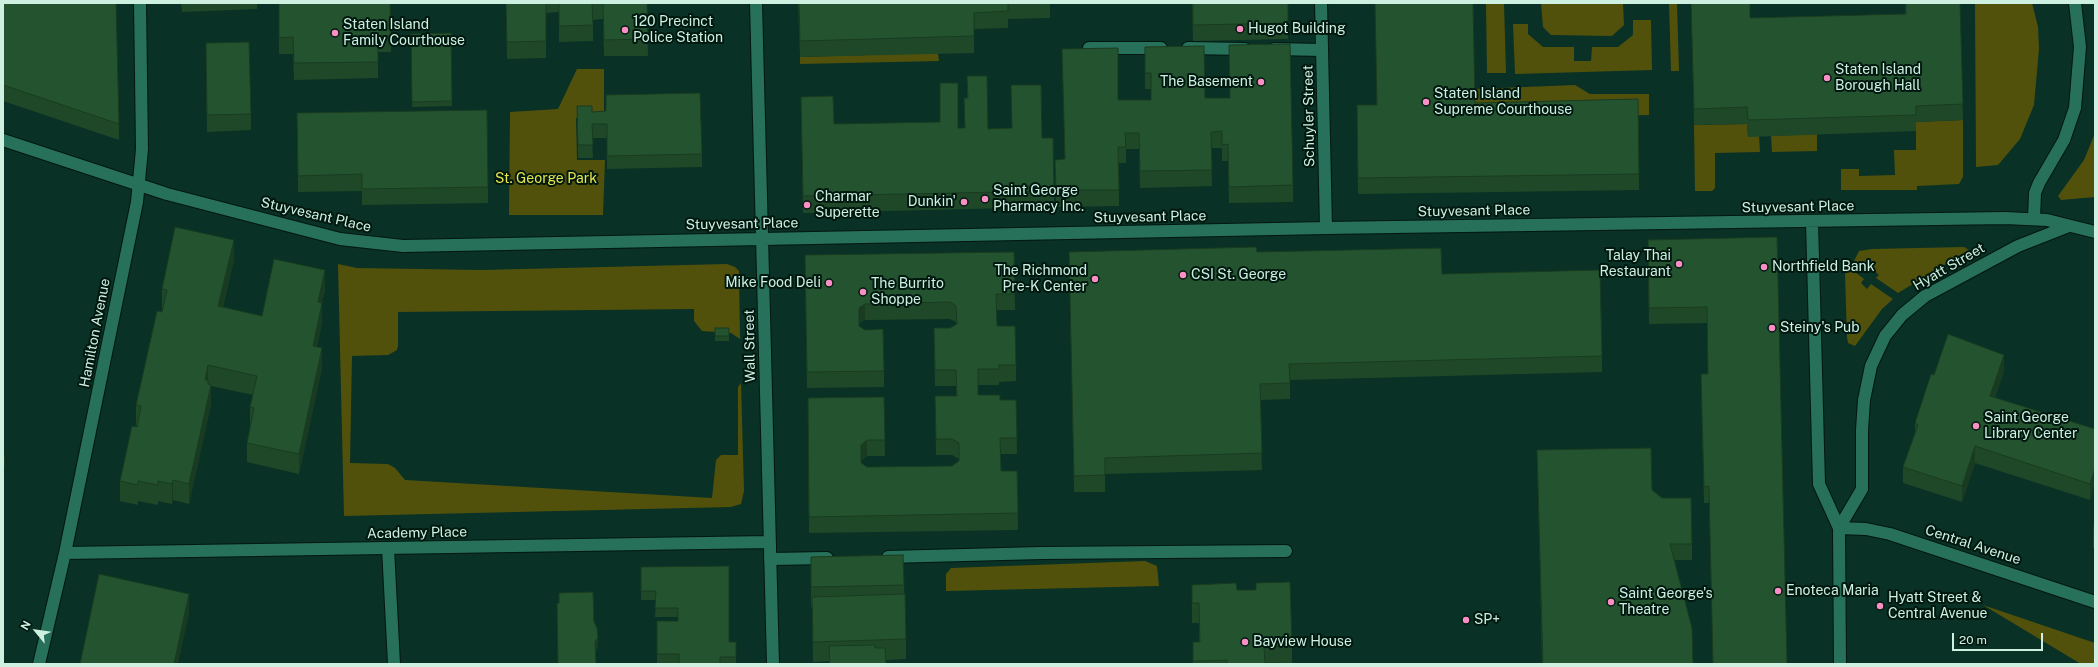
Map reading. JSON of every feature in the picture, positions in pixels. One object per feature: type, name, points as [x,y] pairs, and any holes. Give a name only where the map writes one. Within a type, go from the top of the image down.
[{"type":"street","name":"Hamilton Avenue","points":[[39,664],[65,553],[140,185],[142,149],[140,3]]},
{"type":"street","name":"Wall Street","points":[[756,3],[773,664]]},
{"type":"street","name":"Schuyler Street","points":[[1321,3],[1326,228]]},
{"type":"street","points":[[2034,218],[2035,193],[2039,183],[2064,140],[2075,108],[2080,47],[2075,3]]},
{"type":"street","points":[[1089,48],[1322,50]]},
{"type":"street","name":"Stuyvesant Place","points":[[3,140],[140,185],[332,237],[371,244],[403,246],[1326,228],[2034,218],[2095,232]]},
{"type":"street","points":[[1812,222],[1819,484],[1839,528],[1840,664]]},
{"type":"street","name":"Hyatt Street","points":[[1839,528],[1862,489],[1862,430],[1864,400],[1871,366],[1885,336],[1902,315],[1925,296],[2018,246],[2069,226]]},
{"type":"street","name":"Central Avenue","points":[[1839,528],[1866,529],[1890,534],[2095,602]]},
{"type":"street","name":"Academy Place","points":[[65,553],[770,542]]},
{"type":"street","points":[[388,548],[394,664]]},
{"type":"street","points":[[876,557],[1041,553],[1286,552]]},
{"type":"street","points":[[770,559],[838,558]]},
{"type":"green space","points":[[1486,3],[1504,3],[1506,73],[1487,73]]},
{"type":"green space","points":[[1541,3],[1623,3],[1624,25],[1612,36],[1551,35],[1543,27]]},
{"type":"green space","points":[[1669,3],[1677,3],[1679,71],[1671,71]]},
{"type":"green space","points":[[1975,3],[2032,3],[2038,27],[2039,49],[2034,105],[2020,139],[1998,165],[1976,167]]},
{"type":"green space","points":[[1633,20],[1651,20],[1652,70],[1515,74],[1513,24],[1528,24],[1528,34],[1543,47],[1574,47],[1574,61],[1591,61],[1592,47],[1618,47],[1633,35]]},
{"type":"green space","points":[[938,53],[939,61],[800,64],[800,57]]},
{"type":"green space","name":"St. George Park","points":[[577,69],[604,69],[604,116],[576,118],[577,160],[605,160],[603,215],[509,215],[510,112],[558,109]]},
{"type":"green space","points":[[1575,85],[1590,94],[1649,94],[1649,115],[1475,119],[1475,89]]},
{"type":"green space","points":[[1963,120],[1963,177],[1959,184],[1917,186],[1917,190],[1841,190],[1841,169],[1859,169],[1859,176],[1895,175],[1894,150],[1916,150],[1916,122]]},
{"type":"green space","points":[[1747,124],[1748,136],[1759,136],[1760,152],[1715,153],[1715,188],[1712,191],[1695,191],[1694,125]]},
{"type":"green space","points":[[2095,133],[2095,197],[2061,200],[2058,196],[2084,160]]},
{"type":"green space","points":[[1817,134],[1817,151],[1772,152],[1771,136]]},
{"type":"green space","points":[[1964,247],[1969,250],[1898,293],[1876,278],[1879,275],[1872,269],[1869,273],[1854,261],[1859,251],[1872,249]]},
{"type":"green space","points":[[338,264],[357,268],[481,270],[727,264],[735,267],[739,271],[740,339],[731,333],[702,331],[694,321],[694,309],[398,312],[397,350],[388,355],[352,356],[350,463],[388,464],[395,468],[405,480],[712,498],[716,460],[721,455],[738,455],[738,387],[741,383],[744,491],[741,504],[731,507],[344,516]]},
{"type":"green space","points":[[1850,268],[1864,279],[1861,283],[1867,289],[1871,284],[1893,299],[1882,309],[1855,346],[1848,343],[1847,337],[1845,274]]},
{"type":"green space","points":[[1145,561],[1157,566],[1159,586],[946,591],[946,574],[951,568]]},
{"type":"green space","points":[[1983,605],[2095,643],[2095,664],[2081,664]]},
{"type":"building","points":[[3,3],[116,3],[119,124],[3,85]]},
{"type":"building","name":"Staten Island Family Courthouse","points":[[279,3],[390,3],[391,36],[378,36],[378,62],[294,63],[293,37],[279,38]]},
{"type":"building","points":[[506,3],[546,3],[546,41],[507,42]]},
{"type":"building","points":[[559,3],[592,3],[593,25],[559,26]]},
{"type":"building","points":[[603,3],[647,3],[648,39],[604,40]]},
{"type":"building","points":[[799,3],[1008,3],[1008,11],[974,13],[974,36],[800,41]]},
{"type":"building","points":[[1193,3],[1288,3],[1288,23],[1193,25]]},
{"type":"building","name":"Staten Island Supreme Courthouse","points":[[1375,3],[1473,3],[1475,103],[1638,99],[1639,174],[1358,178],[1357,105],[1377,105]]},
{"type":"building","name":"Staten Island Borough Hall","points":[[1691,3],[1750,3],[1750,18],[1906,14],[1906,3],[1960,3],[1963,104],[1916,106],[1916,115],[1748,120],[1747,107],[1694,109]]},
{"type":"building","points":[[451,33],[452,101],[412,102],[411,34]]},
{"type":"building","points":[[249,42],[251,114],[207,115],[206,43]]},
{"type":"building","points":[[1290,44],[1293,185],[1229,187],[1228,144],[1222,145],[1222,131],[1211,132],[1212,170],[1140,171],[1139,133],[1125,133],[1126,147],[1118,147],[1119,190],[1056,190],[1055,160],[1065,159],[1062,49],[1118,48],[1118,100],[1151,100],[1151,73],[1145,73],[1145,47],[1204,46],[1205,98],[1230,98],[1229,45]]},
{"type":"building","points":[[967,76],[987,76],[988,129],[1012,128],[1011,85],[1041,85],[1042,138],[1053,138],[1054,191],[803,196],[801,97],[833,96],[834,124],[940,122],[940,83],[958,83],[958,128],[965,128],[964,98],[968,98]]},
{"type":"building","points":[[700,93],[702,154],[607,156],[607,124],[592,124],[593,145],[578,145],[577,106],[592,106],[592,112],[606,111],[606,95]]},
{"type":"building","points":[[487,110],[488,187],[362,189],[362,174],[298,176],[297,113]]},
{"type":"building","points":[[175,227],[234,240],[218,306],[262,316],[274,259],[325,270],[318,302],[322,303],[313,346],[322,348],[299,454],[247,443],[254,408],[250,407],[257,376],[208,365],[205,380],[208,380],[208,384],[211,385],[189,484],[173,480],[172,484],[158,481],[158,485],[138,481],[138,485],[120,481],[132,426],[137,427],[141,406],[136,405],[157,311],[162,312],[167,290],[162,289]]},
{"type":"building","points":[[1777,237],[1787,664],[1713,664],[1709,486],[1704,487],[1701,374],[1708,374],[1707,307],[1649,308],[1648,240]]},
{"type":"building","points":[[1256,247],[1257,252],[1441,248],[1442,274],[1600,270],[1602,356],[1289,364],[1290,383],[1260,384],[1262,453],[1105,458],[1105,475],[1074,476],[1069,252]]},
{"type":"building","points":[[1014,252],[1015,294],[996,294],[997,326],[1015,326],[1016,365],[999,365],[999,369],[978,369],[978,395],[1000,395],[1000,400],[1016,400],[1017,438],[1000,438],[1001,471],[1017,471],[1018,513],[809,517],[808,398],[884,397],[885,440],[867,440],[861,445],[861,463],[867,467],[952,466],[959,461],[959,443],[952,439],[936,439],[935,396],[957,396],[956,370],[935,370],[934,328],[950,328],[957,324],[956,306],[950,302],[865,304],[859,308],[859,326],[865,330],[883,329],[884,371],[807,372],[805,255]]},
{"type":"building","points":[[715,328],[729,328],[729,336],[715,336]]},
{"type":"building","name":"Saint George Library Center","points":[[1948,334],[2004,355],[1990,396],[2095,429],[2095,468],[2090,484],[1975,446],[1962,486],[1903,467],[1918,425],[1915,423],[1931,374],[1934,375]]},
{"type":"building","name":"Saint George's Theatre","points":[[1651,448],[1652,490],[1662,498],[1691,498],[1692,544],[1670,544],[1692,628],[1693,664],[1543,664],[1537,450]]},
{"type":"building","points":[[3,455],[5,456],[3,466]]},
{"type":"building","points":[[903,555],[904,585],[811,587],[811,557]]},
{"type":"building","points":[[729,566],[729,642],[736,642],[736,657],[720,657],[720,664],[679,664],[679,654],[657,654],[657,621],[678,621],[678,608],[655,608],[656,591],[641,591],[641,567]]},
{"type":"building","points":[[99,574],[189,594],[174,664],[80,664]]},
{"type":"building","name":"Bayview House","points":[[1290,582],[1292,646],[1264,647],[1265,663],[1282,664],[1227,664],[1227,660],[1193,661],[1193,642],[1200,642],[1199,603],[1192,603],[1192,585],[1236,583],[1237,590],[1256,590],[1256,583]]},
{"type":"building","points":[[593,592],[594,622],[597,628],[598,638],[595,642],[596,664],[558,664],[557,603],[559,603],[559,593]]},
{"type":"building","points":[[905,594],[906,639],[813,642],[812,597]]},
{"type":"building","points":[[875,645],[875,648],[885,648],[886,664],[830,664],[829,646]]},
{"type":"place","name":"Hugot Building","points":[[1240,29]]},
{"type":"place","name":"120 Precinct Police Station","points":[[625,30]]},
{"type":"place","name":"Staten Island Family Courthouse","points":[[335,33]]},
{"type":"place","name":"Staten Island Borough Hall","points":[[1827,78]]},
{"type":"place","name":"The Basement","points":[[1261,82]]},
{"type":"place","name":"Staten Island Supreme Courthouse","points":[[1426,102]]},
{"type":"place","name":"Saint George Pharmacy Inc.","points":[[985,199]]},
{"type":"place","name":"Dunkin'","points":[[964,202]]},
{"type":"place","name":"Charmar Superette","points":[[807,205]]},
{"type":"place","name":"Talay Thai Restaurant","points":[[1679,264]]},
{"type":"place","name":"Northfield Bank","points":[[1764,267]]},
{"type":"place","name":"CSI St. George","points":[[1183,275]]},
{"type":"place","name":"The Richmond Pre-K Center","points":[[1095,279]]},
{"type":"place","name":"Mike Food Deli","points":[[829,283]]},
{"type":"place","name":"The Burrito Shoppe","points":[[863,292]]},
{"type":"place","name":"Steiny's Pub","points":[[1772,328]]},
{"type":"place","name":"Saint George Library Center","points":[[1976,426]]},
{"type":"place","name":"Enoteca Maria","points":[[1778,591]]},
{"type":"place","name":"Saint George's Theatre","points":[[1611,602]]},
{"type":"place","name":"Hyatt Street & Central Avenue","points":[[1880,606]]},
{"type":"place","name":"SP+","points":[[1466,620]]},
{"type":"place","name":"Bayview House","points":[[1245,642]]}]
